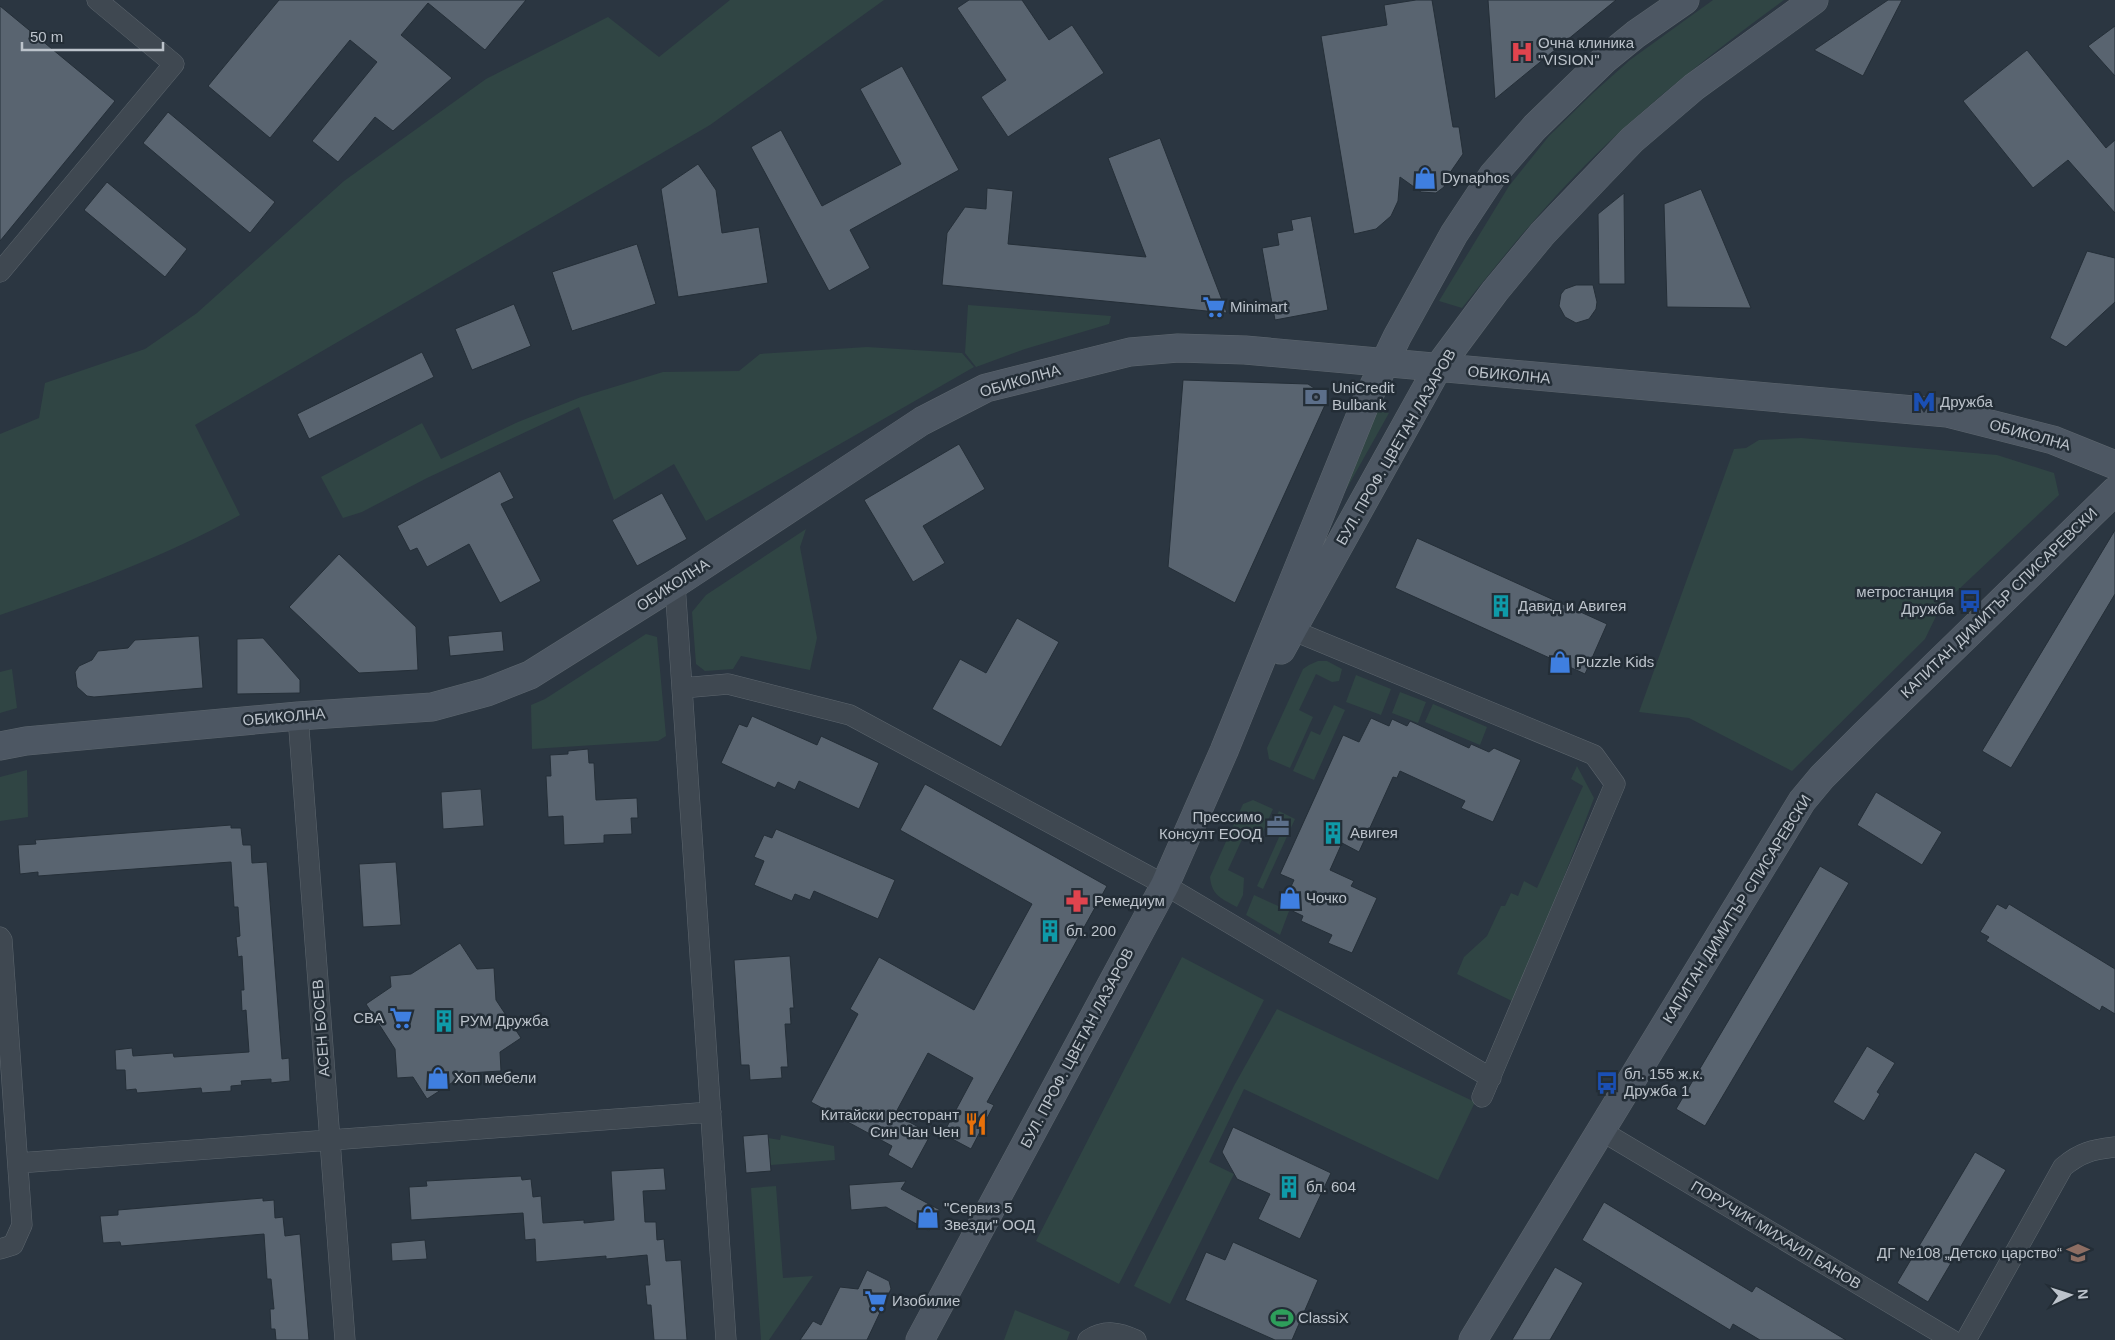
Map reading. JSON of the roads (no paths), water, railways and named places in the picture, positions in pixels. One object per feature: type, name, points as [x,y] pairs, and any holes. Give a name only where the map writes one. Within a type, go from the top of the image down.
[{"type":"street","points":[[0,272],[174,64],[97,0]]},
{"type":"street","name":"БУЛ. ПРОФ. ЦВЕТАН ЛАЗАРОВ","points":[[920,1340],[1165,885],[1224,752],[1366,402],[1384,363],[1454,234],[1493,175],[1513,150],[1604,60],[1636,34],[1685,0]]},
{"type":"street","name":"БУЛ. ПРОФ. ЦВЕТАН ЛАЗАРОВ","points":[[1224,752],[1438,368],[1478,312],[1543,233],[1632,140],[1694,87],[1814,0]]},
{"type":"street","name":"ОБИКОЛНА","points":[[0,746],[26,741],[298,716],[432,707],[487,692],[530,675],[675,584],[922,421],[986,388],[1130,352],[1178,348],[1245,350],[1947,413],[2053,440],[2115,465]]},
{"type":"street","name":"КАПИТАН ДИМИТЪР СПИСАРЕВСКИ","points":[[1473,1340],[1802,801],[1822,777],[1864,735],[2115,491]]},
{"type":"street","points":[[675,584],[726,1340]]},
{"type":"street","points":[[1292,630],[1594,755],[1615,784],[1482,1097]]},
{"type":"street","points":[[682,688],[728,684],[850,715],[1165,885],[1490,1078]]},
{"type":"street","name":"АСЕН БОСЕВ","points":[[298,716],[345,1340]]},
{"type":"street","points":[[0,937],[22,1225],[13,1245],[0,1249]]},
{"type":"street","points":[[18,1163],[712,1112]]},
{"type":"street","name":"ПОРУЧИК МИХАИЛ БАНОВ","points":[[1600,1130],[1952,1340]]},
{"type":"street","points":[[1966,1340],[2063,1167],[2077,1155],[2093,1150],[2115,1147]]},
{"type":"street","points":[[1088,1340],[1099,1334],[1111,1332],[1121,1333],[1136,1340]]},
{"type":"place","name":"Очна клиника \"VISION\"","points":[[1522,52]]},
{"type":"place","name":"Dynaphos","points":[[1425,178]]},
{"type":"place","name":"Minimart","points":[[1214,307]]},
{"type":"place","name":"UniCredit Bulbank","points":[[1316,397]]},
{"type":"place","name":"Дружба","points":[[1924,402]]},
{"type":"place","name":"метростанция Дружба","points":[[1970,601]]},
{"type":"place","name":"Давид и Авигея","points":[[1501,606]]},
{"type":"place","name":"Puzzle Kids","points":[[1560,662]]},
{"type":"place","name":"Прессимо Консулт ЕООД","points":[[1278,826]]},
{"type":"place","name":"Авигея","points":[[1333,833]]},
{"type":"place","name":"Чочко","points":[[1290,898]]},
{"type":"place","name":"Ремедиум","points":[[1077,901]]},
{"type":"place","name":"бл. 200","points":[[1050,931]]},
{"type":"place","name":"CBA","points":[[401,1018]]},
{"type":"place","name":"РУМ Дружба","points":[[444,1021]]},
{"type":"place","name":"Хоп мебели","points":[[438,1078]]},
{"type":"place","name":"бл. 155 ж.к. Дружба 1","points":[[1607,1083]]},
{"type":"place","name":"Китайски ресторант Син Чан Чен","points":[[976,1124]]},
{"type":"place","name":"бл. 604","points":[[1289,1187]]},
{"type":"place","name":"\"Сервиз 5 Звезди\" ООД","points":[[928,1217]]},
{"type":"place","name":"ДГ №108 „Детско царство“","points":[[2078,1253]]},
{"type":"place","name":"Изобилие","points":[[876,1301]]},
{"type":"place","name":"ClassiX","points":[[1282,1318]]}]
